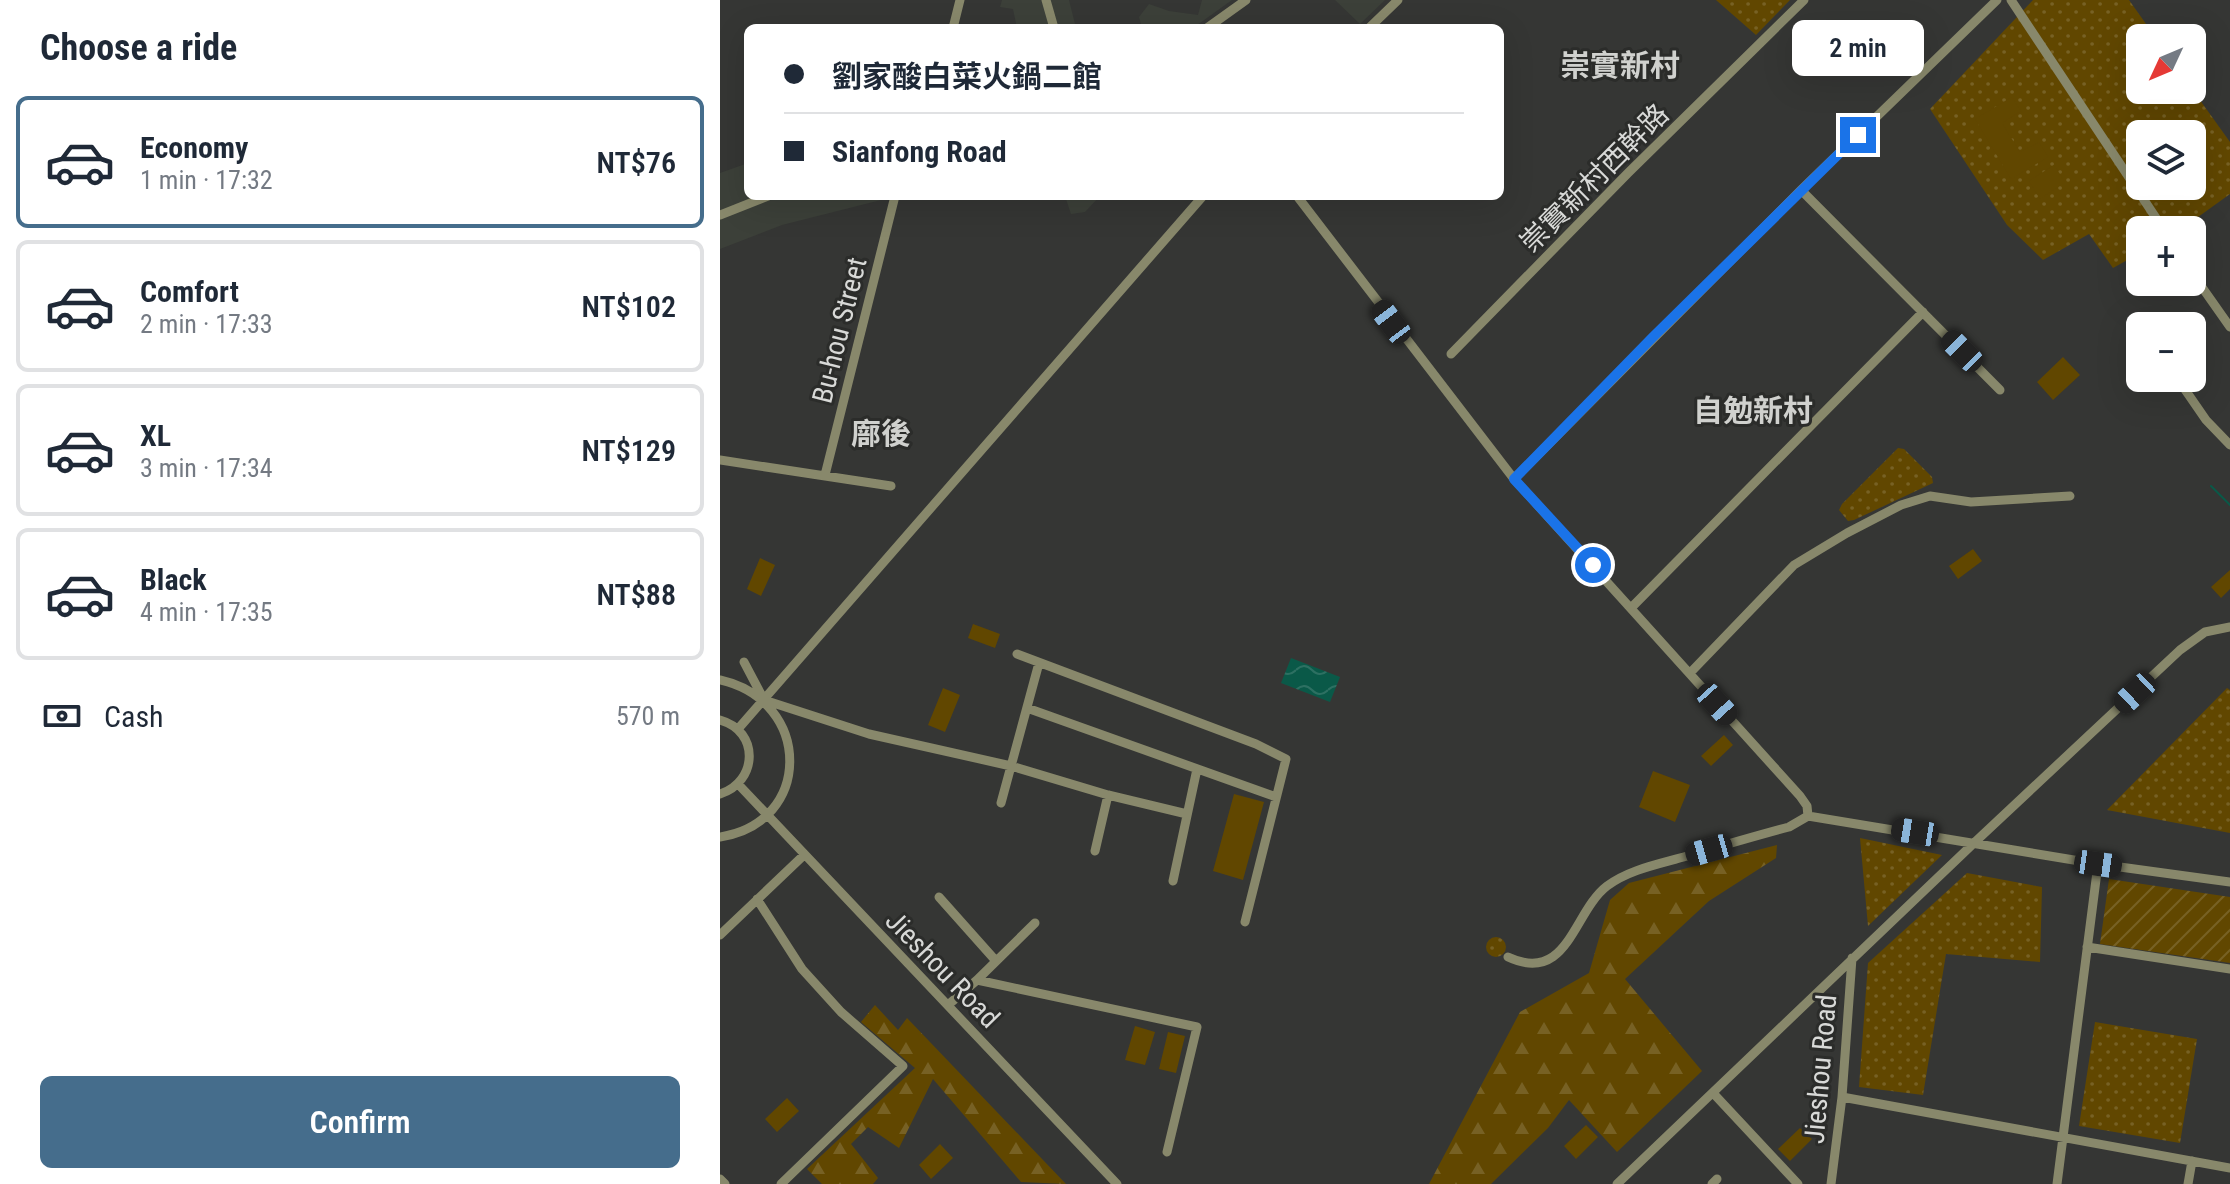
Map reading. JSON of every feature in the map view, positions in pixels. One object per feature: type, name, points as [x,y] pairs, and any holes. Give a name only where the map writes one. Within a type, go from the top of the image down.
[{"type":"street","points":[[954,24],[960,0]]},
{"type":"street","points":[[1046,0],[1053,24]]},
{"type":"street","points":[[1213,24],[1246,0]]},
{"type":"street","points":[[1373,24],[1398,0]]},
{"type":"street","name":"崇實新村西幹路","points":[[1451,354],[1628,173],[1804,0]]},
{"type":"street","points":[[1514,479],[1801,190],[1997,0]]},
{"type":"street","points":[[2011,0],[2155,216]]},
{"type":"street","points":[[1801,190],[2000,390]]},
{"type":"street","points":[[720,215],[758,200]]},
{"type":"street","name":"Bu-hou Street","points":[[825,475],[894,200]]},
{"type":"street","points":[[738,729],[1200,200]]},
{"type":"street","points":[[1300,200],[1514,479],[1800,796],[1807,806],[1808,816]]},
{"type":"street","points":[[2206,293],[2230,327]]},
{"type":"street","points":[[1632,607],[1923,312]]},
{"type":"street","points":[[2187,392],[2206,420],[2230,445]]},
{"type":"street","points":[[720,460],[891,486]]},
{"type":"street","points":[[1690,673],[1794,565],[1901,505],[1930,496],[1971,502],[2070,496]]},
{"type":"street","points":[[1617,1184],[2180,650],[2205,632],[2230,627]]},
{"type":"street","points":[[1017,654],[1256,744],[1286,759],[1245,922]]},
{"type":"street","points":[[720,837],[744,831],[767,815],[778,801],[790,767],[785,730],[764,700],[744,662]]},
{"type":"street","points":[[1001,803],[1039,663]]},
{"type":"street","points":[[720,680],[751,691],[764,700],[869,734],[1011,766],[1108,795],[1187,814]]},
{"type":"street","points":[[1027,708],[1276,797]]},
{"type":"street","points":[[720,720],[738,729],[748,743],[750,761],[738,784],[720,794]]},
{"type":"street","points":[[1173,881],[1197,769]]},
{"type":"street","name":"Jieshou Road","points":[[738,784],[1117,1184]]},
{"type":"street","points":[[1095,851],[1108,795]]},
{"type":"street","points":[[1508,957],[1529,964],[1544,961],[1559,952],[1602,889],[1629,872],[1789,827],[1808,816],[2098,864],[2230,882]]},
{"type":"street","points":[[720,935],[804,855]]},
{"type":"street","points":[[2057,1184],[2098,864]]},
{"type":"street","points":[[939,897],[996,961]]},
{"type":"street","points":[[757,899],[802,969],[841,1012],[903,1066],[781,1184]]},
{"type":"street","points":[[948,1005],[1035,923]]},
{"type":"street","points":[[2087,947],[2230,969]]},
{"type":"street","name":"Jieshou Road","points":[[1831,1184],[1842,1097],[1852,958]]},
{"type":"street","points":[[977,980],[1197,1027],[1167,1152]]},
{"type":"street","points":[[1713,1093],[1798,1184]]},
{"type":"street","points":[[1842,1097],[2230,1168]]},
{"type":"street","points":[[2188,1184],[2192,1161]]},
{"type":"street","points":[[720,1179],[725,1184]]},
{"type":"shaded area","points":[[1002,0],[1069,0],[1075,24],[1016,24],[1013,9],[1000,7]]},
{"type":"shaded area","points":[[1202,0],[1232,0],[1199,24],[1141,24],[1139,17],[1149,4],[1169,11],[1198,15]]},
{"type":"shaded area","points":[[1335,0],[1385,0],[1360,24]]},
{"type":"shaded area","points":[[744,164],[744,200],[881,200],[782,225],[720,249],[720,173]]},
{"type":"shaded area","points":[[1066,200],[1096,200],[1085,212],[1071,214]]},
{"type":"green space","points":[[1716,0],[1790,0],[1756,35]]},
{"type":"green space","points":[[2033,0],[2129,0],[2146,24],[2126,24],[2126,104],[2203,104],[2230,142],[2230,194],[2199,216],[2126,216],[2126,261],[2113,268],[2089,234],[2043,260],[2007,225],[1930,109]]},
{"type":"green space","points":[[2012,97],[2021,111],[2002,123],[2020,152],[2039,142],[2048,157],[2011,179],[1975,119]]},
{"type":"green space","points":[[2054,165],[2065,182],[2040,199],[2029,181]]},
{"type":"green space","points":[[2063,357],[2080,375],[2053,400],[2037,382]]},
{"type":"green space","points":[[1898,448],[1904,449],[1932,477],[1933,483],[1848,521],[1839,510],[1842,504]]},
{"type":"green space","points":[[1973,549],[1982,561],[1958,579],[1949,566]]},
{"type":"green space","points":[[760,558],[775,565],[761,596],[747,589]]},
{"type":"green space","points":[[2230,570],[2230,589],[2221,598],[2211,587]]},
{"type":"green space","points":[[973,624],[1000,634],[995,648],[968,638]]},
{"type":"green space","points":[[943,688],[960,695],[945,732],[928,725]]},
{"type":"green space","points":[[2227,688],[2230,690],[2230,833],[2107,810]]},
{"type":"green space","points":[[1724,735],[1733,745],[1711,766],[1701,756]]},
{"type":"green space","points":[[1653,771],[1690,785],[1675,822],[1639,807]]},
{"type":"green space","points":[[1234,794],[1264,802],[1243,880],[1213,871]]},
{"type":"green space","points":[[1860,838],[1942,855],[1868,926]]},
{"type":"green space","points":[[1777,845],[1776,858],[1709,901],[1625,979],[1702,1071],[1617,1152],[1569,1100],[1548,1128],[1491,1184],[1429,1184],[1520,1012],[1589,973],[1610,900],[1629,883]]},
{"type":"green space","points":[[1967,873],[2042,887],[2040,962],[1946,954],[1923,1095],[1859,1087],[1868,963]]},
{"type":"green space","points":[[2109,879],[2230,897],[2230,963],[2100,944]]},
{"type":"green space","points":[[1492,937],[1500,937],[1506,947],[1500,957],[1492,957],[1486,951],[1486,943]]},
{"type":"green space","points":[[875,1005],[898,1030],[907,1018],[1066,1184],[1021,1182],[933,1079],[899,1148],[868,1127],[851,1144],[878,1178],[873,1184],[822,1184],[807,1169],[915,1068],[861,1022]]},
{"type":"green space","points":[[2095,1022],[2197,1039],[2180,1143],[2079,1126]]},
{"type":"green space","points":[[1135,1026],[1155,1032],[1145,1065],[1125,1060]]},
{"type":"green space","points":[[1168,1032],[1185,1036],[1176,1073],[1159,1069]]},
{"type":"green space","points":[[787,1098],[799,1111],[777,1132],[765,1119]]},
{"type":"green space","points":[[1586,1125],[1598,1137],[1576,1159],[1564,1146]]},
{"type":"green space","points":[[1800,1128],[1812,1139],[1790,1161],[1778,1149]]},
{"type":"green space","points":[[940,1144],[953,1158],[931,1179],[919,1165]]},
{"type":"water","points":[[1291,658],[1340,677],[1330,702],[1281,683]]},
{"type":"waterway","points":[[2211,486],[2230,505]]},
{"type":"district","name":"崇實新村","points":[[1620,66]]},
{"type":"district","name":"自勉新村","points":[[1753,411]]},
{"type":"district","name":"廍後","points":[[881,434]]},
{"type":"route","points":[[1593,565],[1514,479],[1858,135]]}]
